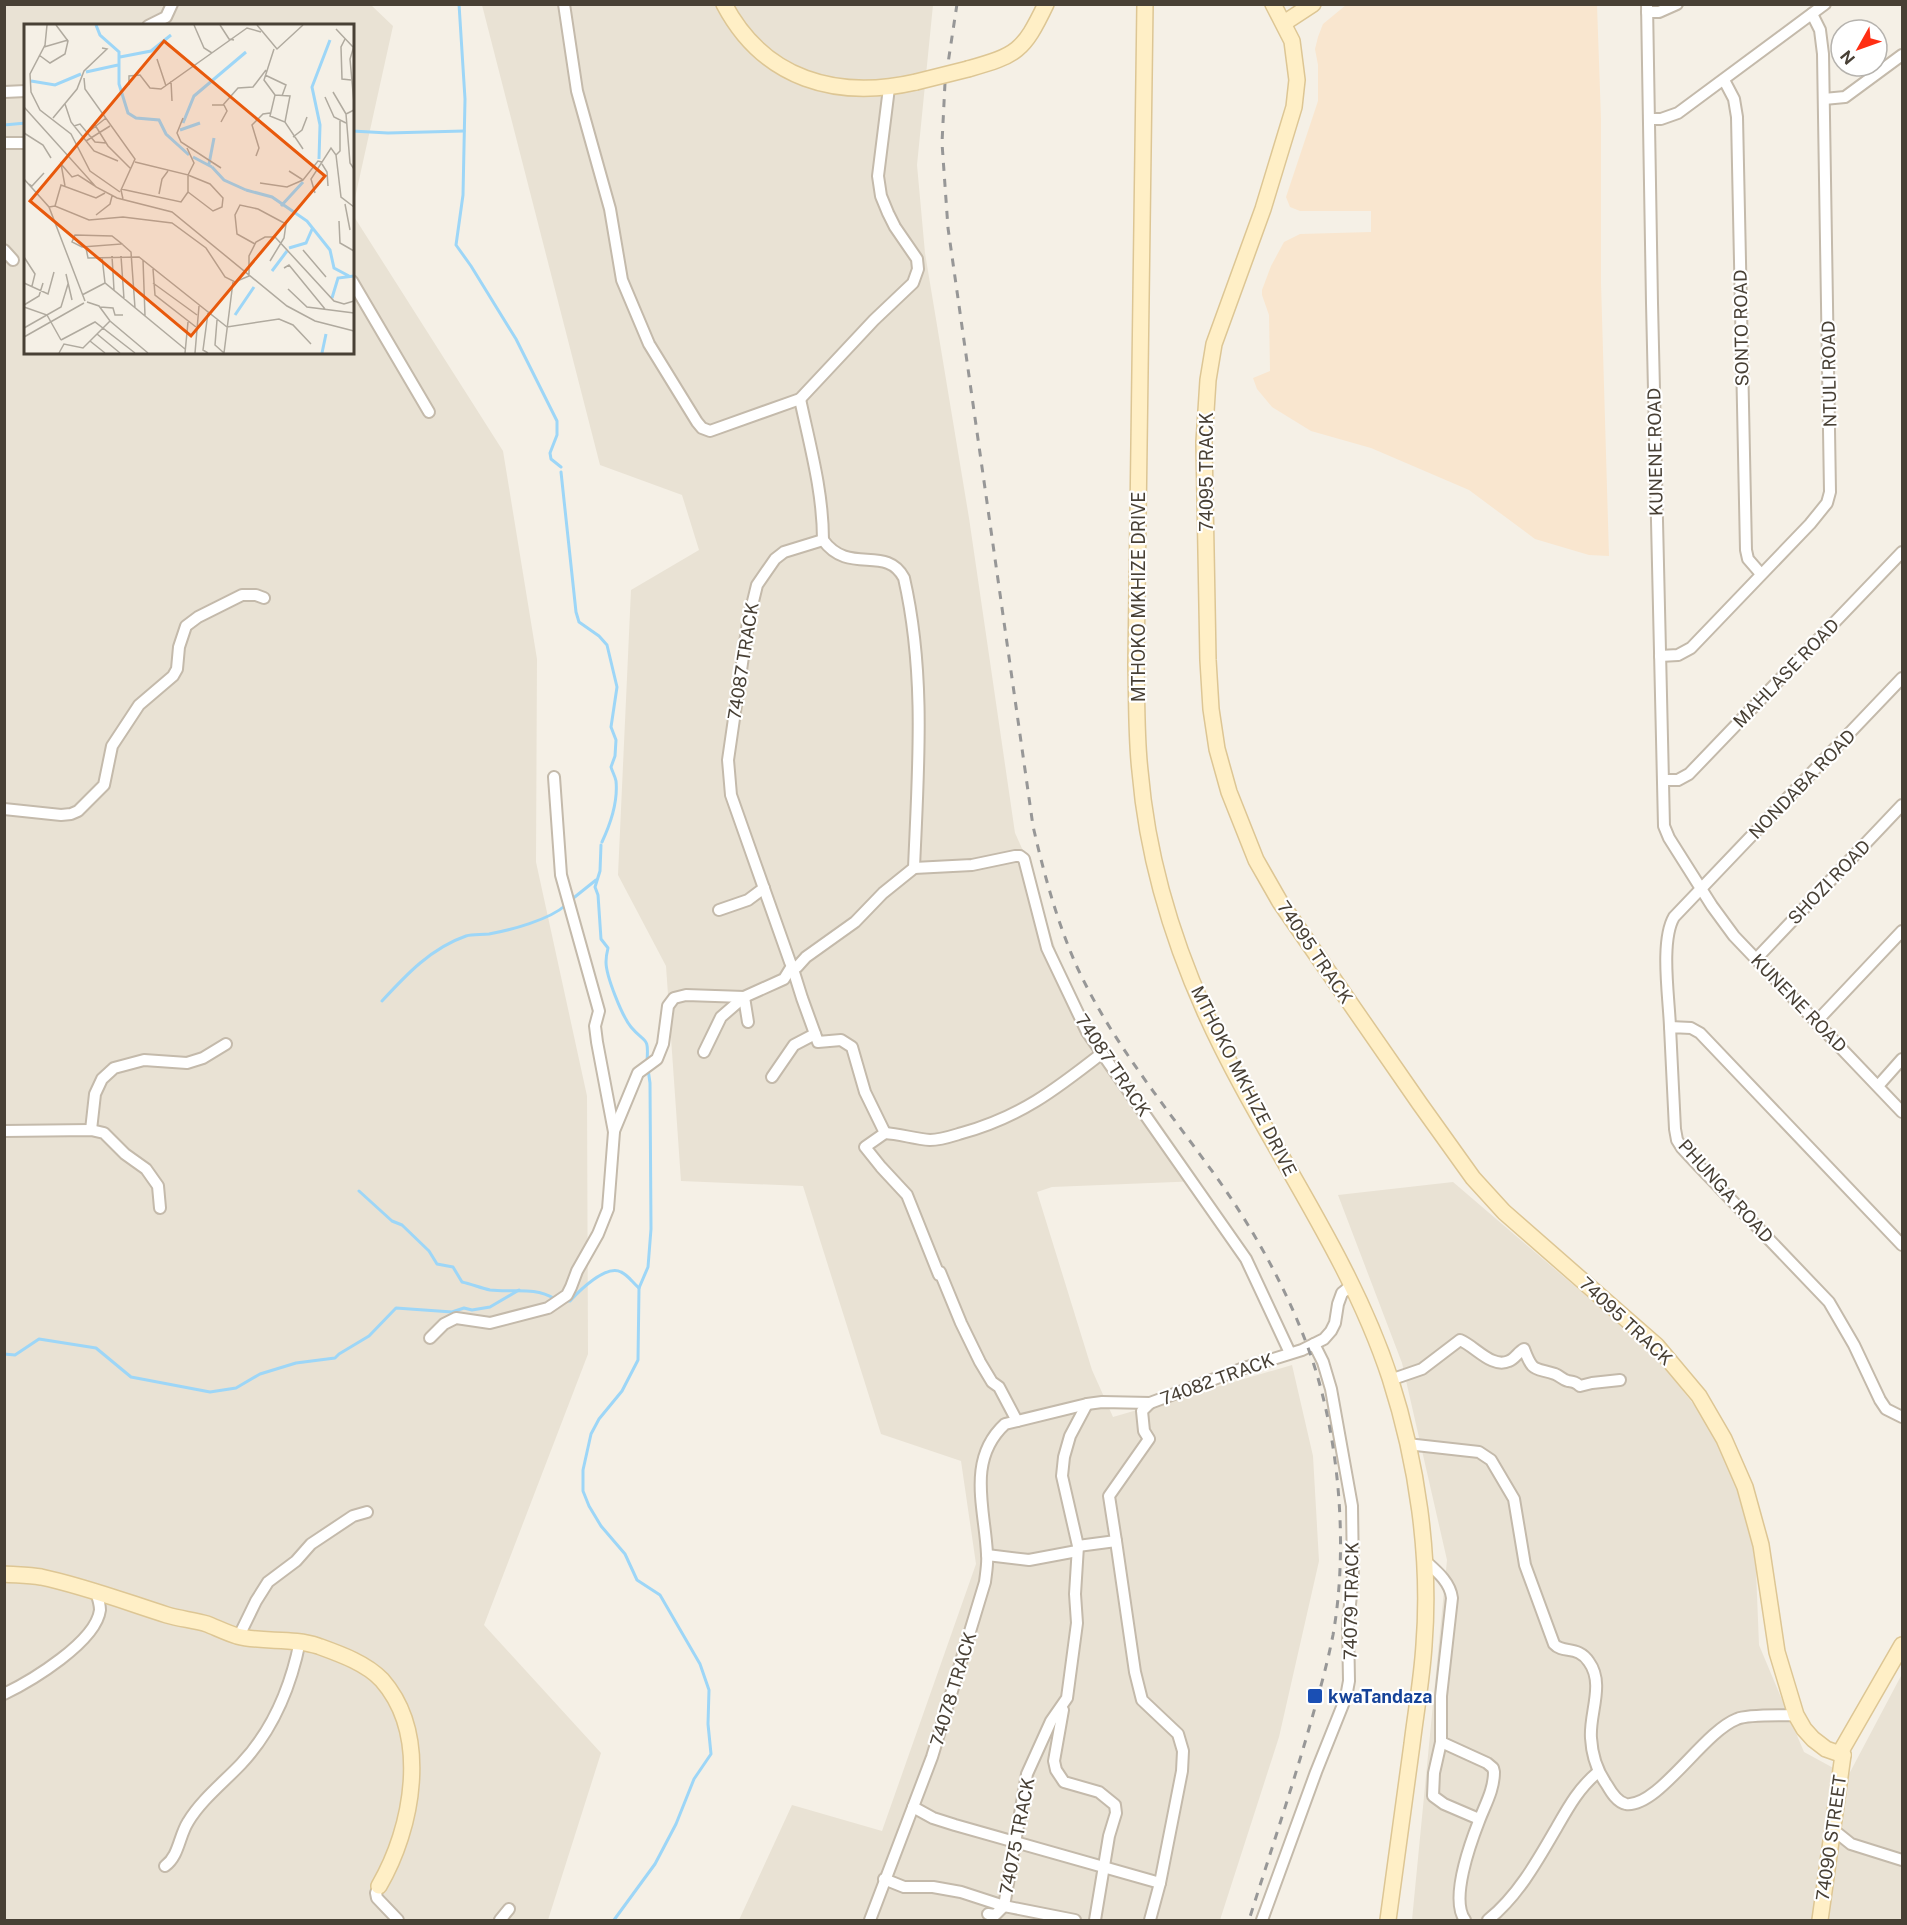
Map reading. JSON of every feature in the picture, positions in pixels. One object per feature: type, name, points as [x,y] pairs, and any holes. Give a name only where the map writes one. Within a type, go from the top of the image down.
[{"type":"street","points":[[152,24],[166,17],[172,4]]},
{"type":"street","points":[[564,4],[577,91],[607,199],[622,280],[649,344],[702,428],[710,430],[720,428],[800,399],[913,283],[917,276],[917,259],[894,227],[881,196],[878,176],[889,88]]},
{"type":"street","points":[[724,4],[738,26],[762,53],[798,75],[822,84],[843,88],[889,88],[1006,58],[1016,51],[1034,30],[1046,4]]},
{"type":"street","name":"74095 TRACK","points":[[1273,4],[1292,41],[1297,80],[1293,107],[1263,209],[1214,344],[1204,442],[1211,709],[1215,739],[1229,792],[1256,860],[1280,902],[1473,1178],[1504,1212],[1657,1346],[1699,1396],[1724,1439],[1745,1487],[1761,1545],[1777,1652],[1796,1715],[1813,1739],[1826,1749],[1843,1755]]},
{"type":"street","points":[[1284,23],[1313,4]]},
{"type":"street","points":[[1647,8],[1659,12],[1677,4]]},
{"type":"street","points":[[1649,119],[1670,117],[1724,80],[1825,4]]},
{"type":"street","name":"MTHOKO MKHIZE DRIVE","points":[[1146,5],[1137,700],[1140,771],[1145,813],[1166,908],[1186,967],[1206,1014],[1352,1285],[1390,1380],[1407,1444],[1417,1495],[1423,1559],[1424,1644],[1388,1920]]},
{"type":"street","name":"KUNENE ROAD","points":[[1647,8],[1664,826],[1669,838],[1724,924],[1902,1112]]},
{"type":"street","name":"NTULI ROAD","points":[[1660,656],[1678,655],[1691,648],[1823,508],[1830,492],[1822,37],[1812,14]]},
{"type":"street","points":[[1824,99],[1845,97],[1902,56]]},
{"type":"street","name":"SONTO ROAD","points":[[1724,80],[1734,99],[1737,117],[1746,550],[1748,559],[1761,574]]},
{"type":"street","points":[[4,92],[24,91]]},
{"type":"street","points":[[4,143],[24,143]]},
{"type":"street","points":[[4,250],[13,260]]},
{"type":"street","points":[[354,284],[429,412]]},
{"type":"street","points":[[704,1052],[721,1017],[744,997],[784,979],[792,966],[797,967],[806,957],[855,922],[883,893],[914,868],[919,747],[918,671],[904,578],[896,566],[889,562],[843,557],[832,551],[823,540],[823,519],[818,484],[800,399]]},
{"type":"street","name":"74087 TRACK","points":[[815,1034],[731,795],[728,760],[748,622],[757,585],[775,559],[795,547],[823,540]]},
{"type":"street","name":"MAHLASE ROAD","points":[[1663,780],[1678,780],[1689,774],[1902,552]]},
{"type":"street","points":[[4,809],[61,815],[78,811],[104,785],[112,746],[139,705],[173,676],[177,669],[179,646],[186,626],[198,617],[242,595],[256,595],[264,598]]},
{"type":"street","name":"NONDABA ROAD","points":[[1702,889],[1902,678]]},
{"type":"street","points":[[430,1338],[444,1324],[456,1318],[490,1323],[548,1308],[567,1295],[608,1209],[614,1132],[595,1026],[599,1011],[561,876],[554,777]]},
{"type":"street","name":"SHOZI ROAD","points":[[1756,959],[1902,805]]},
{"type":"street","name":"74087 TRACK","points":[[914,868],[972,865],[1015,856],[1024,859],[1047,948],[1087,1032],[1246,1259],[1290,1353]]},
{"type":"street","points":[[719,910],[748,900],[764,888]]},
{"type":"street","points":[[1702,889],[1674,917],[1669,926],[1667,940],[1670,1027],[1691,1028],[1706,1039],[1902,1245]]},
{"type":"street","points":[[1816,1022],[1902,932]]},
{"type":"street","points":[[614,1132],[638,1073],[657,1059],[663,1044],[670,1002],[679,996],[744,997]]},
{"type":"street","points":[[744,997],[748,1022]]},
{"type":"street","name":"PHUNGA ROAD","points":[[1670,1027],[1677,1140],[1695,1162],[1828,1302],[1849,1336],[1880,1400],[1886,1409],[1902,1417]]},
{"type":"street","points":[[772,1077],[794,1045],[815,1034],[818,1042],[841,1040],[852,1047],[865,1092],[885,1133]]},
{"type":"street","points":[[91,1130],[95,1094],[102,1079],[114,1068],[144,1060],[188,1063],[204,1058],[226,1044]]},
{"type":"street","points":[[1017,1421],[999,1387],[992,1382],[961,1323],[907,1195],[866,1147],[885,1133],[930,1140],[981,1128],[1033,1104],[1101,1054]]},
{"type":"street","points":[[1878,1086],[1902,1059]]},
{"type":"street","points":[[4,1131],[91,1130],[104,1133],[125,1154],[146,1169],[158,1186],[160,1208]]},
{"type":"street","name":"74082 TRACK","points":[[988,1449],[997,1431],[1005,1424],[1087,1404],[1150,1403],[1314,1344],[1324,1339],[1331,1331],[1342,1293],[1352,1285]]},
{"type":"street","points":[[1390,1380],[1422,1369],[1460,1340],[1488,1359],[1502,1363],[1508,1362],[1524,1349],[1529,1362],[1539,1371],[1553,1374],[1566,1381],[1575,1381],[1580,1386],[1620,1380]]},
{"type":"street","name":"74079 TRACK","points":[[1262,1920],[1323,1752],[1346,1696],[1349,1681],[1348,1624],[1353,1575],[1352,1506],[1331,1389],[1323,1362],[1314,1344]]},
{"type":"street","points":[[1150,1403],[1142,1411],[1144,1431],[1149,1438],[1109,1496],[1135,1672],[1142,1700],[1178,1734],[1184,1751],[1160,1883],[1150,1920]]},
{"type":"street","name":"74075 TRACK","points":[[988,1914],[995,1915],[1004,1906],[1027,1774],[1052,1721],[1067,1698],[1077,1623],[1077,1549],[1062,1476],[1064,1456],[1070,1436],[1087,1404]]},
{"type":"street","points":[[1407,1444],[1479,1452],[1491,1460],[1515,1499],[1525,1565],[1554,1644],[1558,1648],[1576,1650],[1591,1663],[1597,1685],[1590,1737],[1598,1772],[1618,1800],[1624,1804],[1635,1803],[1654,1793],[1700,1747],[1733,1721],[1743,1718],[1796,1715]]},
{"type":"street","name":"74078 TRACK","points":[[870,1920],[932,1757],[985,1582],[987,1555],[980,1478],[988,1449]]},
{"type":"street","points":[[239,1636],[268,1581],[296,1561],[311,1544],[353,1516],[368,1512]]},
{"type":"street","points":[[987,1555],[1029,1560],[1116,1541]]},
{"type":"street","points":[[1423,1559],[1443,1579],[1452,1598],[1441,1696],[1441,1742],[1434,1773],[1433,1796],[1444,1804],[1479,1819]]},
{"type":"street","points":[[4,1574],[39,1577],[96,1592],[173,1617],[205,1623],[239,1636],[300,1641],[351,1659],[382,1680],[407,1723],[412,1746],[405,1821],[390,1866],[376,1893],[377,1898],[398,1920]]},
{"type":"street","points":[[4,1694],[39,1676],[84,1638],[99,1614],[100,1605],[96,1592]]},
{"type":"street","points":[[165,1866],[175,1854],[188,1821],[266,1732],[287,1690],[300,1641]]},
{"type":"street","name":"74090 STREET","points":[[1820,1920],[1831,1828],[1843,1755],[1841,1751],[1902,1645]]},
{"type":"street","points":[[1067,1698],[1061,1717],[1054,1761],[1056,1770],[1064,1782],[1099,1792],[1115,1805],[1116,1813],[1109,1836],[1095,1920]]},
{"type":"street","points":[[1441,1742],[1493,1768],[1494,1778],[1479,1819],[1459,1896],[1460,1911],[1465,1920]]},
{"type":"street","points":[[1488,1920],[1518,1889],[1575,1795],[1598,1772]]},
{"type":"street","points":[[913,1808],[933,1818],[1016,1844],[1160,1883]]},
{"type":"street","points":[[1831,1828],[1851,1844],[1902,1860]]},
{"type":"street","points":[[884,1879],[904,1887],[933,1887],[961,1892],[1004,1906],[1075,1920]]},
{"type":"street","points":[[500,1920],[509,1909]]},
{"type":"shaded area","points":[[5,5],[371,5],[393,26],[354,202],[354,24],[24,24],[24,354],[354,354],[354,217],[503,451],[537,659],[536,862],[587,1096],[588,1354],[484,1625],[601,1753],[548,1920],[5,1920]]},
{"type":"shaded area","points":[[482,5],[933,5],[917,165],[925,253],[969,518],[1015,833],[1025,855],[1059,960],[1088,1020],[1200,1181],[1052,1187],[1037,1192],[1092,1370],[1113,1417],[1292,1365],[1313,1456],[1319,1561],[1279,1737],[1220,1920],[739,1920],[792,1805],[882,1831],[976,1564],[961,1461],[881,1434],[803,1186],[681,1181],[666,966],[618,875],[631,590],[699,550],[682,495],[600,465]]},
{"type":"shaded area","points":[[1346,5],[1597,5],[1601,119],[1601,283],[1609,556],[1589,555],[1535,539],[1469,490],[1371,448],[1311,431],[1272,407],[1257,389],[1253,378],[1270,371],[1269,315],[1262,290],[1271,266],[1284,242],[1300,234],[1371,232],[1371,211],[1300,211],[1290,207],[1286,197],[1318,101],[1318,65],[1315,49],[1318,37],[1323,24]]},
{"type":"shaded area","points":[[1453,1182],[1654,1354],[1702,1415],[1725,1458],[1738,1490],[1752,1543],[1756,1570],[1759,1645],[1804,1752],[1848,1776],[1902,1674],[1902,1920],[1412,1920],[1447,1560],[1402,1363],[1338,1195]]},
{"type":"waterway","points":[[459,4],[465,99],[463,195],[456,245],[516,339],[557,421],[557,435],[550,453],[551,459],[561,467]]},
{"type":"waterway","points":[[4,125],[24,123]]},
{"type":"waterway","points":[[354,131],[388,133],[464,131]]},
{"type":"waterway","points":[[561,472],[576,612],[579,622],[599,636],[607,645],[617,687],[611,727],[616,740],[615,756],[611,767],[616,781],[616,797],[602,842]]},
{"type":"waterway","points":[[601,845],[600,871],[595,887],[598,895],[601,939],[608,948],[607,968],[623,1014],[631,1027],[647,1043],[647,1061]]},
{"type":"waterway","points":[[571,900],[596,880]]},
{"type":"waterway","points":[[382,1001],[420,963],[453,941],[469,935],[489,934],[529,924],[566,905]]},
{"type":"waterway","points":[[614,1920],[655,1864],[676,1824],[694,1779],[711,1754],[708,1724],[709,1690],[700,1664],[660,1595],[637,1580],[625,1554],[601,1526],[583,1491],[583,1470],[591,1434],[599,1419],[622,1391],[638,1360],[639,1288],[648,1267],[651,1229],[648,1069]]},
{"type":"waterway","points":[[359,1191],[392,1221],[402,1225],[429,1251],[437,1264],[453,1267],[462,1282],[490,1290],[539,1293],[555,1299]]},
{"type":"waterway","points":[[564,1301],[570,1301],[586,1285],[608,1272],[621,1272],[639,1288]]},
{"type":"waterway","points":[[4,1354],[15,1355],[39,1339],[96,1348],[131,1377],[210,1392],[236,1388],[260,1374],[296,1363],[335,1358],[369,1336],[396,1308],[452,1312],[464,1308],[472,1310],[490,1307],[519,1290]]},
{"type":"railway","points":[[957,4],[945,83],[942,143],[948,228],[1033,826],[1042,862],[1063,933],[1077,967],[1108,1025],[1236,1206],[1286,1294],[1314,1365],[1330,1430],[1339,1499],[1340,1534],[1338,1603],[1333,1635],[1306,1739],[1249,1920]]},
{"type":"place","name":"kwaTandaza","points":[[1315,1696]]}]
